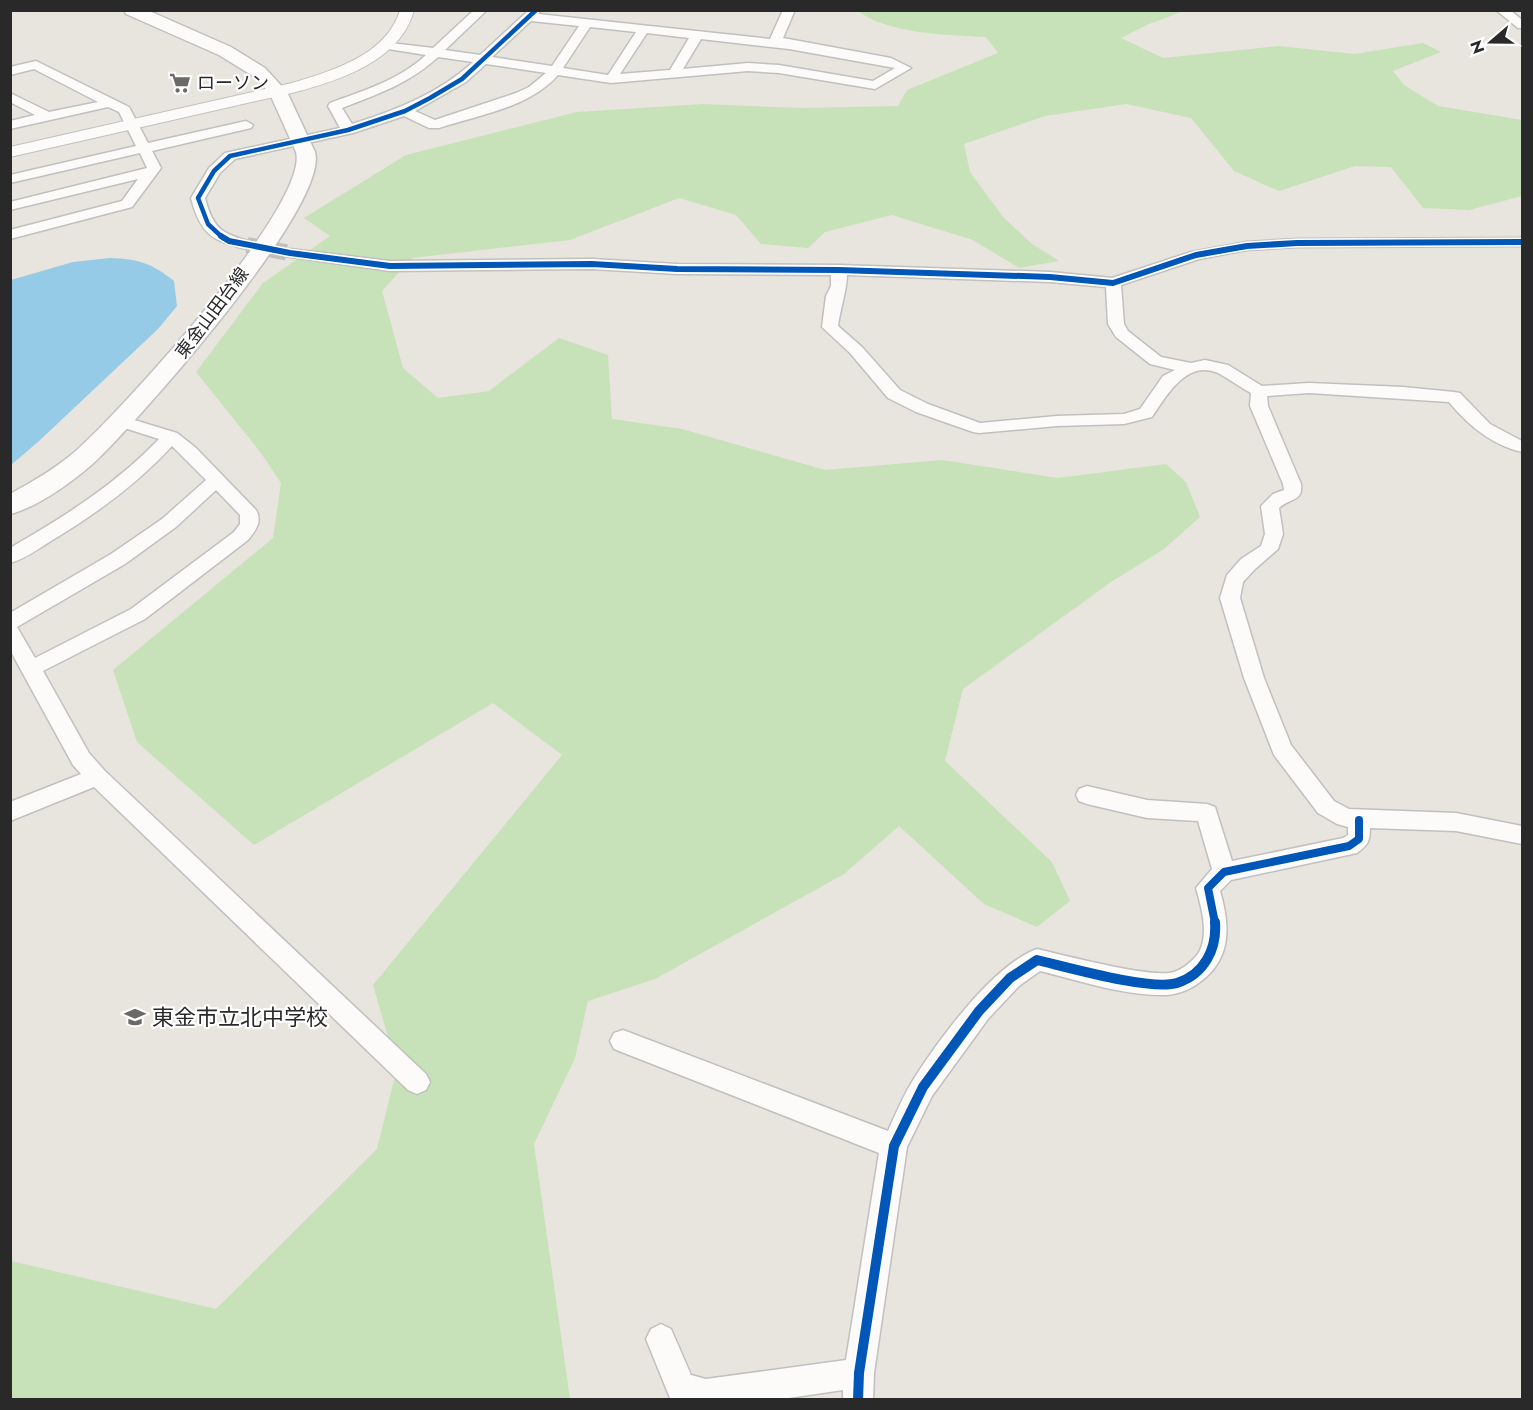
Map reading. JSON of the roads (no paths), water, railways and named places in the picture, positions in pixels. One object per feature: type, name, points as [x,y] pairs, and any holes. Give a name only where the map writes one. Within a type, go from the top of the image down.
[{"type":"main road","name":"東金山田台線","points":[[10,506],[68,470],[89,453],[121,422],[179,358],[275,231],[301,188],[308,167],[302,141],[271,83],[239,60],[132,10]]},
{"type":"street","points":[[10,152],[277,91],[336,75],[386,45],[404,24],[407,10]]},
{"type":"street","points":[[348,130],[335,106],[391,85],[417,70],[481,10]]},
{"type":"street","points":[[789,10],[776,40],[789,45]]},
{"type":"street","points":[[1502,10],[1522,25]]},
{"type":"street","points":[[248,245],[229,242],[217,236],[203,220],[198,198],[214,171],[230,156],[348,130],[405,111],[462,79],[482,60],[532,14],[643,30],[789,45],[891,62],[905,68],[875,85],[779,69],[719,68],[611,79],[554,71],[482,60],[436,53],[386,45]]},
{"type":"street","points":[[405,111],[434,125],[527,93],[542,84],[554,71],[587,23]]},
{"type":"street","points":[[611,79],[643,30]]},
{"type":"street","points":[[674,74],[697,35]]},
{"type":"street","points":[[779,69],[791,52],[789,45]]},
{"type":"street","points":[[10,71],[36,65],[124,110],[154,168],[127,204],[10,235]]},
{"type":"street","points":[[10,97],[46,116]]},
{"type":"street","points":[[10,124],[109,103]]},
{"type":"street","points":[[10,179],[246,125]]},
{"type":"street","points":[[224,130],[238,154]]},
{"type":"street","points":[[10,206],[151,172]]},
{"type":"street","points":[[290,253],[390,266],[592,264],[677,269],[839,270],[1050,277],[1113,284],[1196,255],[1247,246],[1297,243],[1522,242]]},
{"type":"street","points":[[839,270],[839,286],[834,296],[830,327],[856,350],[894,394],[922,408],[979,428],[1058,421],[1124,419],[1146,413],[1169,380],[1191,368]]},
{"type":"street","points":[[1113,284],[1116,324],[1122,334],[1156,361],[1191,368],[1214,366],[1259,391],[1309,388],[1441,394],[1454,397],[1476,423],[1497,436],[1522,447]]},
{"type":"street","points":[[1259,391],[1259,406],[1292,484],[1293,493],[1279,498],[1270,506],[1274,534],[1269,549],[1248,564],[1234,580],[1230,598],[1254,678],[1282,749],[1326,807],[1345,818],[1456,822],[1522,835]]},
{"type":"street","points":[[30,669],[138,615],[241,536],[249,525],[249,514],[190,452],[171,437],[121,422]]},
{"type":"street","points":[[10,557],[71,522],[144,467],[171,437]]},
{"type":"street","points":[[10,622],[118,559],[169,523],[217,480]]},
{"type":"street","points":[[10,631],[81,759],[96,777],[417,1082]]},
{"type":"street","points":[[10,812],[96,777]]},
{"type":"street","points":[[1087,795],[1147,809],[1207,813],[1224,872]]},
{"type":"street","points":[[661,1339],[681,1387],[706,1394],[859,1386],[894,1146],[923,1087],[979,1011],[1010,978],[1037,960],[1146,982],[1176,983],[1206,966],[1216,941],[1216,916],[1208,888],[1224,872],[1349,846],[1359,839],[1359,820]]},
{"type":"street","points":[[623,1041],[894,1146]]},
{"type":"water","points":[[110,258],[144,263],[166,275],[174,281],[177,306],[158,329],[11,465],[11,280],[73,262]]},
{"type":"tunnel","points":[[247,245],[290,253]]},
{"type":"place","name":"ローソン","points":[[180,83]]},
{"type":"place","name":"東金市立北中学校","points":[[135,1017]]}]
